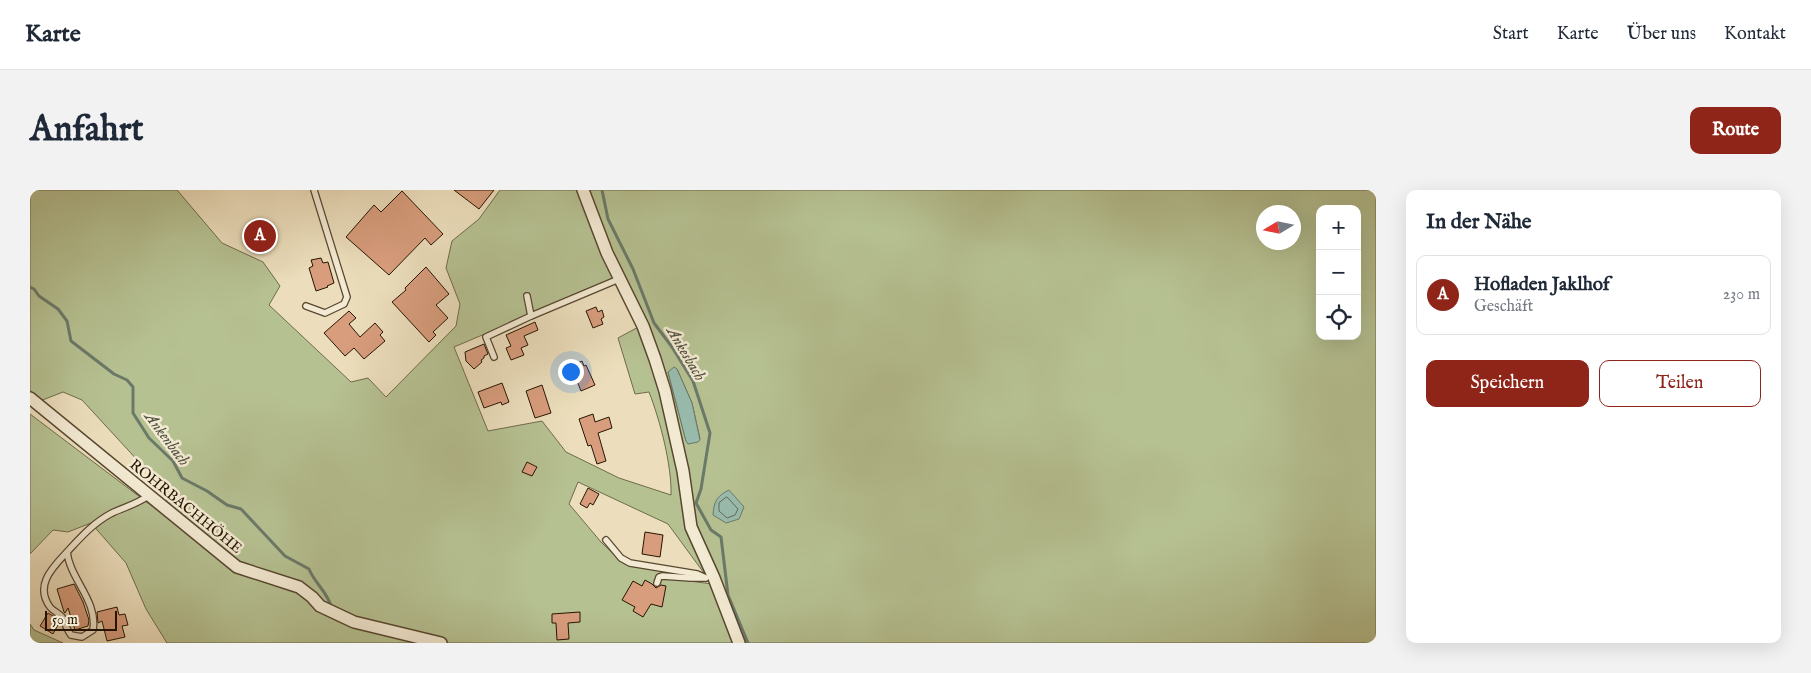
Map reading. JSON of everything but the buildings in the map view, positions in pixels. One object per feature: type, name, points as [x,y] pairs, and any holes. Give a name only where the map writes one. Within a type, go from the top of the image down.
[{"type":"street","points":[[583,190],[619,279],[643,326],[655,359],[665,391],[683,471],[691,526],[710,578],[739,643]]},
{"type":"street","name":"ROHRBACHHÖHE","points":[[30,398],[237,567],[299,587],[320,606],[354,622],[422,641],[440,643]]},
{"type":"lane","points":[[306,306],[324,313],[344,304],[347,297],[314,190]]},
{"type":"lane","points":[[494,357],[486,337],[619,279]]},
{"type":"lane","points":[[527,296],[531,316]]},
{"type":"lane","points":[[67,552],[68,563],[85,592],[94,621],[93,630],[82,637],[71,635],[62,617],[50,607],[44,596],[44,584],[50,571],[89,527],[112,513],[138,504],[148,496]]},
{"type":"lane","points":[[606,540],[621,558],[630,563],[697,574],[710,578]]},
{"type":"lane","points":[[657,583],[659,577],[662,576],[710,578]]},
{"type":"green space","points":[[30,190],[177,190],[222,243],[263,262],[280,286],[269,305],[351,382],[368,378],[386,397],[456,326],[460,304],[446,268],[452,241],[479,219],[500,190],[1376,190],[1376,643],[167,643],[146,609],[126,563],[91,523],[68,532],[53,530],[30,554],[30,414],[173,522],[163,488],[82,400],[63,392],[40,401],[30,390]],"holes":[[[624,275],[644,324],[618,338],[635,394],[649,392],[653,403],[670,471],[671,495],[619,478],[566,452],[542,421],[488,431],[454,347]],[[677,369],[692,403],[700,439],[686,441],[668,372]],[[578,482],[668,524],[712,584],[667,578],[659,570],[622,562],[601,542],[569,504]]]},
{"type":"green space","points":[[30,624],[34,630],[63,643],[30,643]]},
{"type":"water","points":[[674,367],[677,369],[692,403],[700,440],[698,442],[688,444],[686,441],[668,372]]},
{"type":"water","points":[[729,490],[744,507],[739,519],[726,523],[713,515],[717,500]]},
{"type":"waterway","name":"Ankesbach","points":[[602,190],[608,219],[633,269],[654,323],[672,347],[693,381],[710,433],[701,489],[696,503],[711,530],[721,537],[728,595],[748,643]]},
{"type":"waterway","name":"Ankenbach","points":[[30,287],[39,296],[58,309],[67,321],[71,341],[114,374],[127,380],[133,387],[133,413],[149,438],[173,461],[182,478],[207,491],[227,505],[241,509],[285,556],[309,569],[328,598],[332,609]]},
{"type":"place","name":"Hofladen Jaklhof","points":[[260,236]]}]
